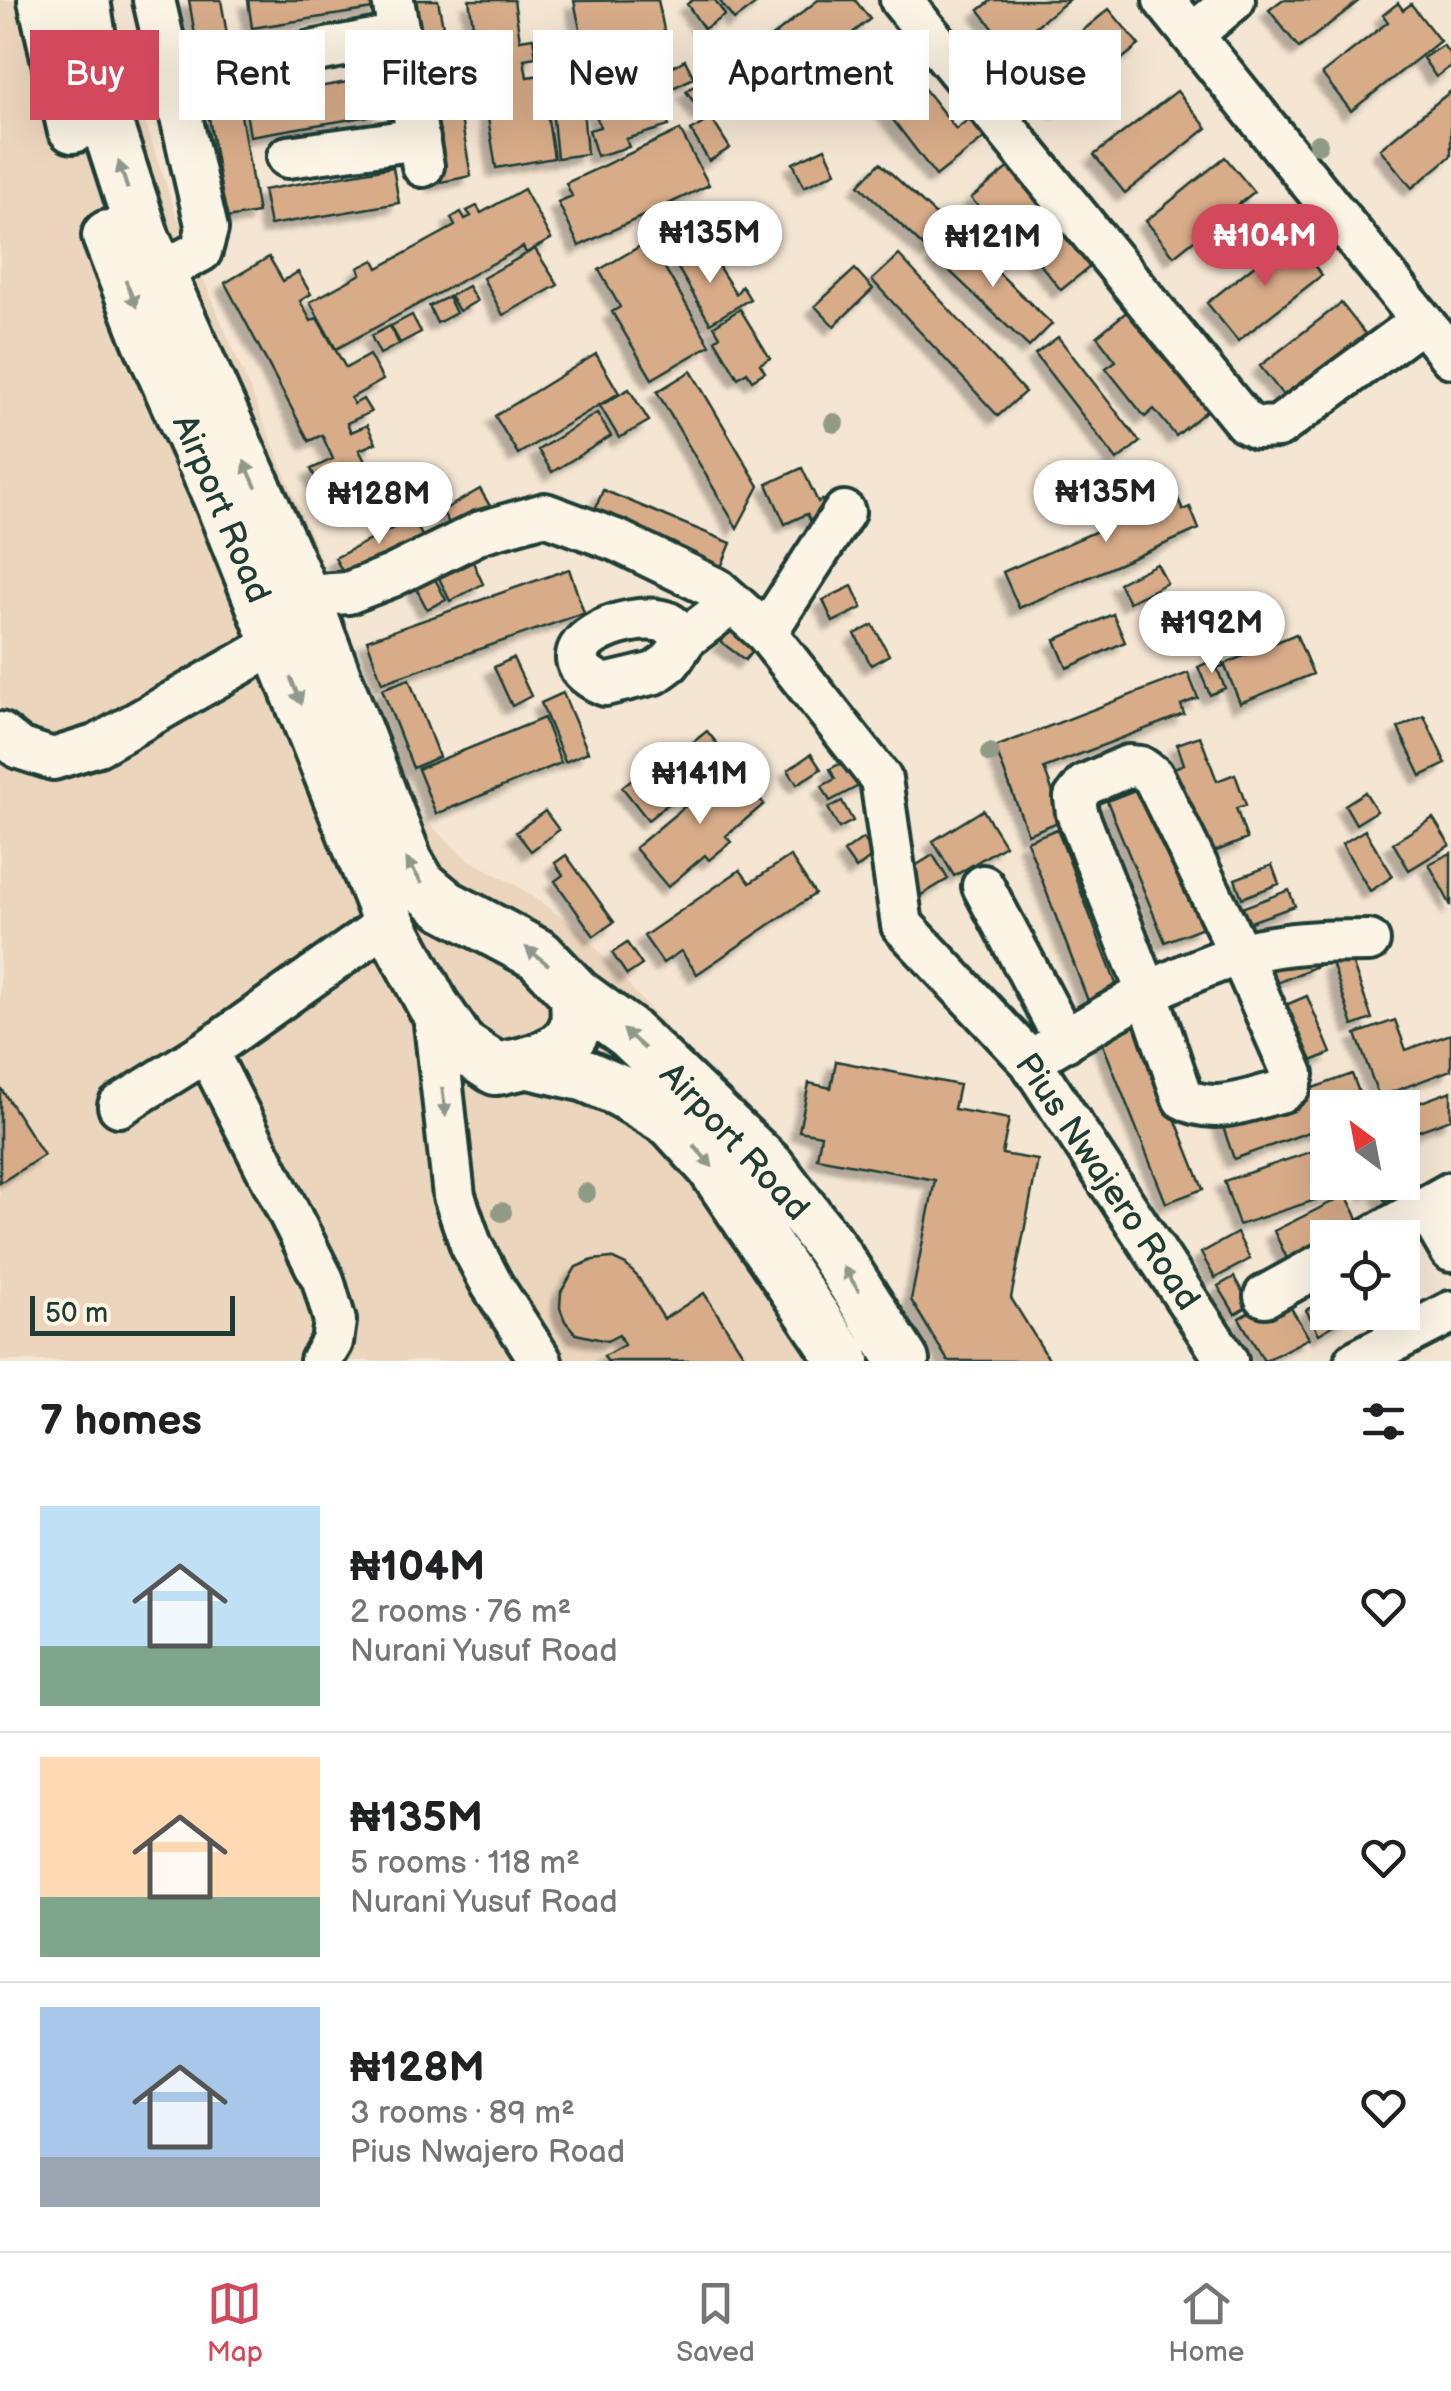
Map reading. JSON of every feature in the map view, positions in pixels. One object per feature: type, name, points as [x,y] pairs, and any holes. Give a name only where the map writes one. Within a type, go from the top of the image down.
[{"type":"main road","name":"Airport Road","points":[[44,0],[72,124],[109,238],[389,922],[433,1005]]},
{"type":"main road","name":"Airport Road","points":[[84,0],[101,106],[144,239],[304,596],[407,862],[420,884],[445,905],[489,931]]},
{"type":"main road","points":[[489,931],[515,940],[539,955],[576,994],[576,1025],[566,1042],[529,1063],[496,1068],[461,1046],[433,1005],[433,978],[440,958],[456,943],[489,931]]},
{"type":"main road","name":"Airport Road","points":[[576,994],[630,1033],[770,1168],[832,1248],[903,1361]]},
{"type":"main road","name":"Airport Road","points":[[529,1063],[586,1076],[672,1122],[712,1166],[844,1361]]},
{"type":"street","points":[[154,0],[207,229],[201,251],[159,272]]},
{"type":"street","points":[[901,0],[1245,422],[1257,428],[1278,427],[1422,321]]},
{"type":"street","points":[[1164,0],[1451,357]]},
{"type":"street","points":[[1192,35],[1234,0]]},
{"type":"street","points":[[288,157],[421,152],[396,18],[325,42]]},
{"type":"street","points":[[766,633],[844,512]]},
{"type":"street","name":"Pius Nwajero Road","points":[[304,596],[348,593],[482,532],[545,514],[618,541],[717,589],[766,633],[881,779],[902,925],[1030,1061],[1227,1361]]},
{"type":"street","points":[[686,638],[732,603]]},
{"type":"street","points":[[0,733],[19,748],[53,759],[98,745],[277,643]]},
{"type":"street","points":[[1128,766],[1140,767],[1153,776],[1240,954],[1294,1074],[1283,1091],[1211,1108],[1198,1107],[1183,1098],[1147,992],[1077,813],[1075,798],[1085,785],[1128,766]]},
{"type":"street","points":[[983,886],[1064,1041]]},
{"type":"street","points":[[119,1106],[207,1051],[389,922]]},
{"type":"street","points":[[1030,1061],[1147,992],[1240,954],[1318,941],[1369,942]]},
{"type":"street","points":[[433,1005],[454,1196],[485,1272],[542,1361]]},
{"type":"street","points":[[207,1051],[323,1280],[335,1321],[332,1342],[320,1361]]},
{"type":"street","points":[[1404,1220],[1439,1200],[1451,1251]]},
{"type":"street","points":[[1265,1296],[1310,1272]]},
{"type":"street","points":[[1356,1361],[1451,1312]]},
{"type":"shaded area","points":[[0,0],[112,0],[118,30],[30,30],[30,120],[145,120],[173,206],[314,542],[423,818],[466,858],[519,887],[579,929],[790,1157],[922,1361],[0,1361]]},
{"type":"building","points":[[189,0],[221,0],[226,30],[194,30]]},
{"type":"building","points":[[248,0],[377,0],[379,8],[252,28]]},
{"type":"building","points":[[403,0],[438,0],[444,30],[409,30]]},
{"type":"building","points":[[469,0],[514,0],[520,40],[533,38],[533,58],[524,59],[527,77],[533,76],[533,120],[548,120],[554,158],[496,168],[488,120],[513,120],[513,30],[474,30]]},
{"type":"building","points":[[658,0],[664,30],[580,30],[574,1]]},
{"type":"building","points":[[693,0],[715,0],[725,15],[704,29],[687,4]]},
{"type":"building","points":[[719,0],[761,0],[734,20]]},
{"type":"building","points":[[818,0],[855,0],[870,19],[856,30],[780,30]]},
{"type":"building","points":[[992,0],[1069,0],[1031,30],[994,30],[979,10]]},
{"type":"building","points":[[1282,0],[1360,0],[1299,48],[1269,10]]},
{"type":"building","points":[[1398,3],[1403,10],[1411,4],[1440,41],[1351,111],[1322,74],[1388,22],[1383,15]]},
{"type":"building","points":[[1109,9],[1139,45],[1121,60],[1121,30],[1083,30]]},
{"type":"building","points":[[1443,45],[1451,56],[1451,66],[1436,77],[1423,58]]},
{"type":"building","points":[[685,60],[693,78],[673,88],[673,66]]},
{"type":"building","points":[[345,82],[346,120],[250,136],[247,120],[325,120],[325,86]]},
{"type":"building","points":[[1177,91],[1207,128],[1125,193],[1094,155]]},
{"type":"building","points":[[1451,91],[1451,156],[1412,188],[1380,149]]},
{"type":"building","points":[[929,95],[956,129],[968,120],[976,120],[988,135],[936,176],[893,120],[929,120]]},
{"type":"building","points":[[209,120],[242,120],[258,213],[226,218]]},
{"type":"building","points":[[425,120],[461,120],[471,176],[436,183]]},
{"type":"building","points":[[553,120],[584,120],[587,154],[557,158]]},
{"type":"building","points":[[598,120],[667,120],[669,126],[626,139],[629,147],[597,156],[589,130],[600,127]]},
{"type":"building","points":[[712,120],[730,148],[709,161],[691,131]]},
{"type":"building","points":[[680,130],[709,185],[579,246],[558,202],[572,196],[566,183]]},
{"type":"building","points":[[825,148],[836,172],[804,187],[793,163]]},
{"type":"building","points":[[1225,157],[1254,192],[1174,256],[1146,221]]},
{"type":"building","points":[[1016,162],[1097,261],[1061,290],[997,211],[988,218],[971,198]]},
{"type":"building","points":[[880,163],[951,229],[929,252],[859,185]]},
{"type":"building","points":[[393,167],[399,203],[270,225],[263,190]]},
{"type":"building","points":[[524,189],[551,239],[526,253],[523,247],[336,349],[310,302],[361,274],[358,268],[374,260],[378,268],[455,226],[451,218],[461,212],[465,219],[471,216],[467,211],[477,206],[481,213]]},
{"type":"building","points":[[704,213],[717,235],[672,261],[656,233],[672,224],[675,230]]},
{"type":"building","points":[[957,233],[1052,324],[1029,347],[934,256]]},
{"type":"building","points":[[1291,236],[1322,275],[1238,341],[1207,303]]},
{"type":"building","points":[[649,241],[710,345],[652,379],[612,312],[620,307],[599,270]]},
{"type":"building","points":[[706,247],[736,294],[742,286],[750,299],[710,323],[676,265]]},
{"type":"building","points":[[535,249],[558,285],[503,315],[483,278]]},
{"type":"building","points":[[899,255],[1025,392],[998,416],[872,280]]},
{"type":"building","points":[[269,257],[283,281],[298,272],[311,294],[300,301],[311,321],[317,318],[346,368],[369,355],[383,380],[351,398],[354,404],[363,399],[371,412],[347,423],[351,432],[367,425],[376,443],[359,450],[366,463],[319,485],[311,469],[333,459],[322,435],[309,441],[225,283]]},
{"type":"building","points":[[855,269],[873,289],[834,326],[815,306]]},
{"type":"building","points":[[468,286],[477,301],[459,311],[450,296]]},
{"type":"building","points":[[448,297],[456,313],[437,323],[429,306]]},
{"type":"building","points":[[1341,303],[1371,341],[1290,404],[1260,366]]},
{"type":"building","points":[[740,309],[770,358],[760,364],[765,372],[752,380],[747,372],[738,378],[715,340],[720,336],[714,326]]},
{"type":"building","points":[[1130,309],[1210,408],[1176,436],[1154,409],[1145,417],[1106,368],[1116,361],[1097,336]]},
{"type":"building","points":[[412,315],[421,332],[400,343],[391,326]]},
{"type":"building","points":[[390,326],[399,344],[380,354],[371,336]]},
{"type":"building","points":[[1058,337],[1140,442],[1117,460],[1035,354]]},
{"type":"building","points":[[596,354],[619,393],[518,454],[495,416]]},
{"type":"building","points":[[691,371],[759,486],[737,528],[657,392]]},
{"type":"building","points":[[629,389],[649,421],[619,438],[600,406]]},
{"type":"building","points":[[597,413],[611,436],[552,472],[538,450]]},
{"type":"building","points":[[802,468],[827,513],[810,520],[807,514],[785,524],[767,484]]},
{"type":"building","points":[[1166,471],[1183,510],[1190,507],[1199,529],[1019,608],[1003,572],[1145,510],[1134,486]]},
{"type":"building","points":[[480,489],[490,506],[452,528],[442,511]]},
{"type":"building","points":[[603,490],[731,543],[720,570],[592,517]]},
{"type":"building","points":[[413,518],[422,536],[345,576],[335,558]]},
{"type":"building","points":[[473,562],[483,584],[450,601],[439,578]]},
{"type":"building","points":[[1157,564],[1167,583],[1129,602],[1119,583]]},
{"type":"building","points":[[569,569],[584,613],[382,683],[367,640]]},
{"type":"building","points":[[434,577],[446,600],[427,609],[415,586]]},
{"type":"building","points":[[852,586],[862,608],[833,622],[823,600]]},
{"type":"building","points":[[1113,614],[1125,642],[1067,668],[1055,640]]},
{"type":"building","points":[[873,625],[889,655],[871,665],[855,634]]},
{"type":"building","points":[[732,628],[756,647],[745,660],[721,642]]},
{"type":"building","points":[[1296,634],[1313,674],[1240,703],[1224,664]]},
{"type":"building","points":[[1219,657],[1224,666],[1217,668],[1225,688],[1210,695],[1198,667]]},
{"type":"building","points":[[513,658],[531,696],[512,706],[494,667]]},
{"type":"building","points":[[1188,673],[1198,698],[1181,705],[1184,714],[1044,768],[1063,820],[1028,834],[995,747]]},
{"type":"building","points":[[409,679],[439,757],[413,768],[382,689]]},
{"type":"building","points":[[563,693],[588,752],[565,762],[541,703]]},
{"type":"building","points":[[1424,716],[1446,764],[1421,776],[1398,728]]},
{"type":"building","points":[[544,718],[561,763],[436,814],[418,769]]},
{"type":"building","points":[[707,731],[728,757],[648,820],[622,787],[669,750],[684,742],[687,747]]},
{"type":"building","points":[[1200,736],[1217,781],[1235,774],[1246,805],[1236,808],[1247,839],[1206,855],[1174,768],[1184,764],[1177,744]]},
{"type":"building","points":[[811,754],[821,769],[797,784],[788,770]]},
{"type":"building","points":[[856,755],[870,780],[830,801],[822,786],[835,779],[830,769]]},
{"type":"building","points":[[733,766],[764,804],[726,836],[731,842],[709,860],[705,855],[668,887],[635,848]]},
{"type":"building","points":[[1145,786],[1203,927],[1165,942],[1107,801]]},
{"type":"building","points":[[1365,792],[1377,811],[1356,824],[1345,805]]},
{"type":"building","points":[[842,801],[853,821],[839,828],[828,808]]},
{"type":"building","points":[[983,810],[1005,845],[954,876],[933,841]]},
{"type":"building","points":[[545,811],[559,830],[531,851],[516,832]]},
{"type":"building","points":[[1433,818],[1450,845],[1409,870],[1393,843]]},
{"type":"building","points":[[1057,829],[1120,994],[1090,1006],[1027,841]]},
{"type":"building","points":[[1365,830],[1393,876],[1370,891],[1342,844]]},
{"type":"building","points":[[863,838],[875,854],[856,869],[844,852]]},
{"type":"building","points":[[1451,853],[1451,906],[1429,864]]},
{"type":"building","points":[[566,855],[614,922],[594,936],[555,881],[563,875],[555,863]]},
{"type":"building","points":[[933,855],[948,879],[913,900],[899,876]]},
{"type":"building","points":[[790,856],[815,894],[697,974],[681,951],[663,963],[644,936],[740,870],[750,883]]},
{"type":"building","points":[[1272,865],[1279,884],[1242,898],[1235,879]]},
{"type":"building","points":[[1289,890],[1295,906],[1245,924],[1239,909]]},
{"type":"building","points":[[627,943],[642,965],[627,975],[612,953]]},
{"type":"building","points":[[1310,950],[1317,966],[1270,986],[1263,970]]},
{"type":"building","points":[[1350,956],[1372,1019],[1353,1026],[1332,963]]},
{"type":"building","points":[[1307,996],[1331,1053],[1304,1064],[1281,1007]]},
{"type":"building","points":[[1395,1020],[1406,1050],[1451,1034],[1451,1070],[1398,1090],[1376,1090],[1356,1034]]},
{"type":"building","points":[[1137,1022],[1203,1189],[1166,1203],[1100,1037]]},
{"type":"building","points":[[836,1061],[959,1085],[954,1109],[1009,1119],[1002,1154],[1038,1160],[1011,1298],[1050,1361],[948,1361],[911,1300],[935,1180],[817,1158],[821,1135],[799,1131],[809,1083],[831,1088]]},
{"type":"building","points":[[1352,1074],[1358,1090],[1310,1090],[1310,1132],[1234,1159],[1221,1121]]},
{"type":"building","points":[[0,1087],[44,1155],[0,1183]]},
{"type":"building","points":[[1451,1091],[1451,1119],[1420,1130],[1420,1102]]},
{"type":"building","points":[[1310,1152],[1310,1200],[1316,1200],[1239,1225],[1224,1181]]},
{"type":"building","points":[[1336,1200],[1349,1200],[1359,1220],[1310,1220],[1310,1257],[1291,1267],[1274,1231]]},
{"type":"building","points":[[1237,1233],[1250,1259],[1215,1278],[1201,1253]]},
{"type":"building","points":[[611,1258],[638,1277],[664,1319],[704,1293],[748,1361],[607,1361],[604,1356],[624,1345],[619,1335],[607,1341],[576,1334],[560,1308],[561,1292],[576,1267]]},
{"type":"building","points":[[1234,1277],[1250,1305],[1235,1314],[1218,1286]]},
{"type":"building","points":[[1282,1293],[1309,1338],[1264,1361],[1239,1318]]}]
